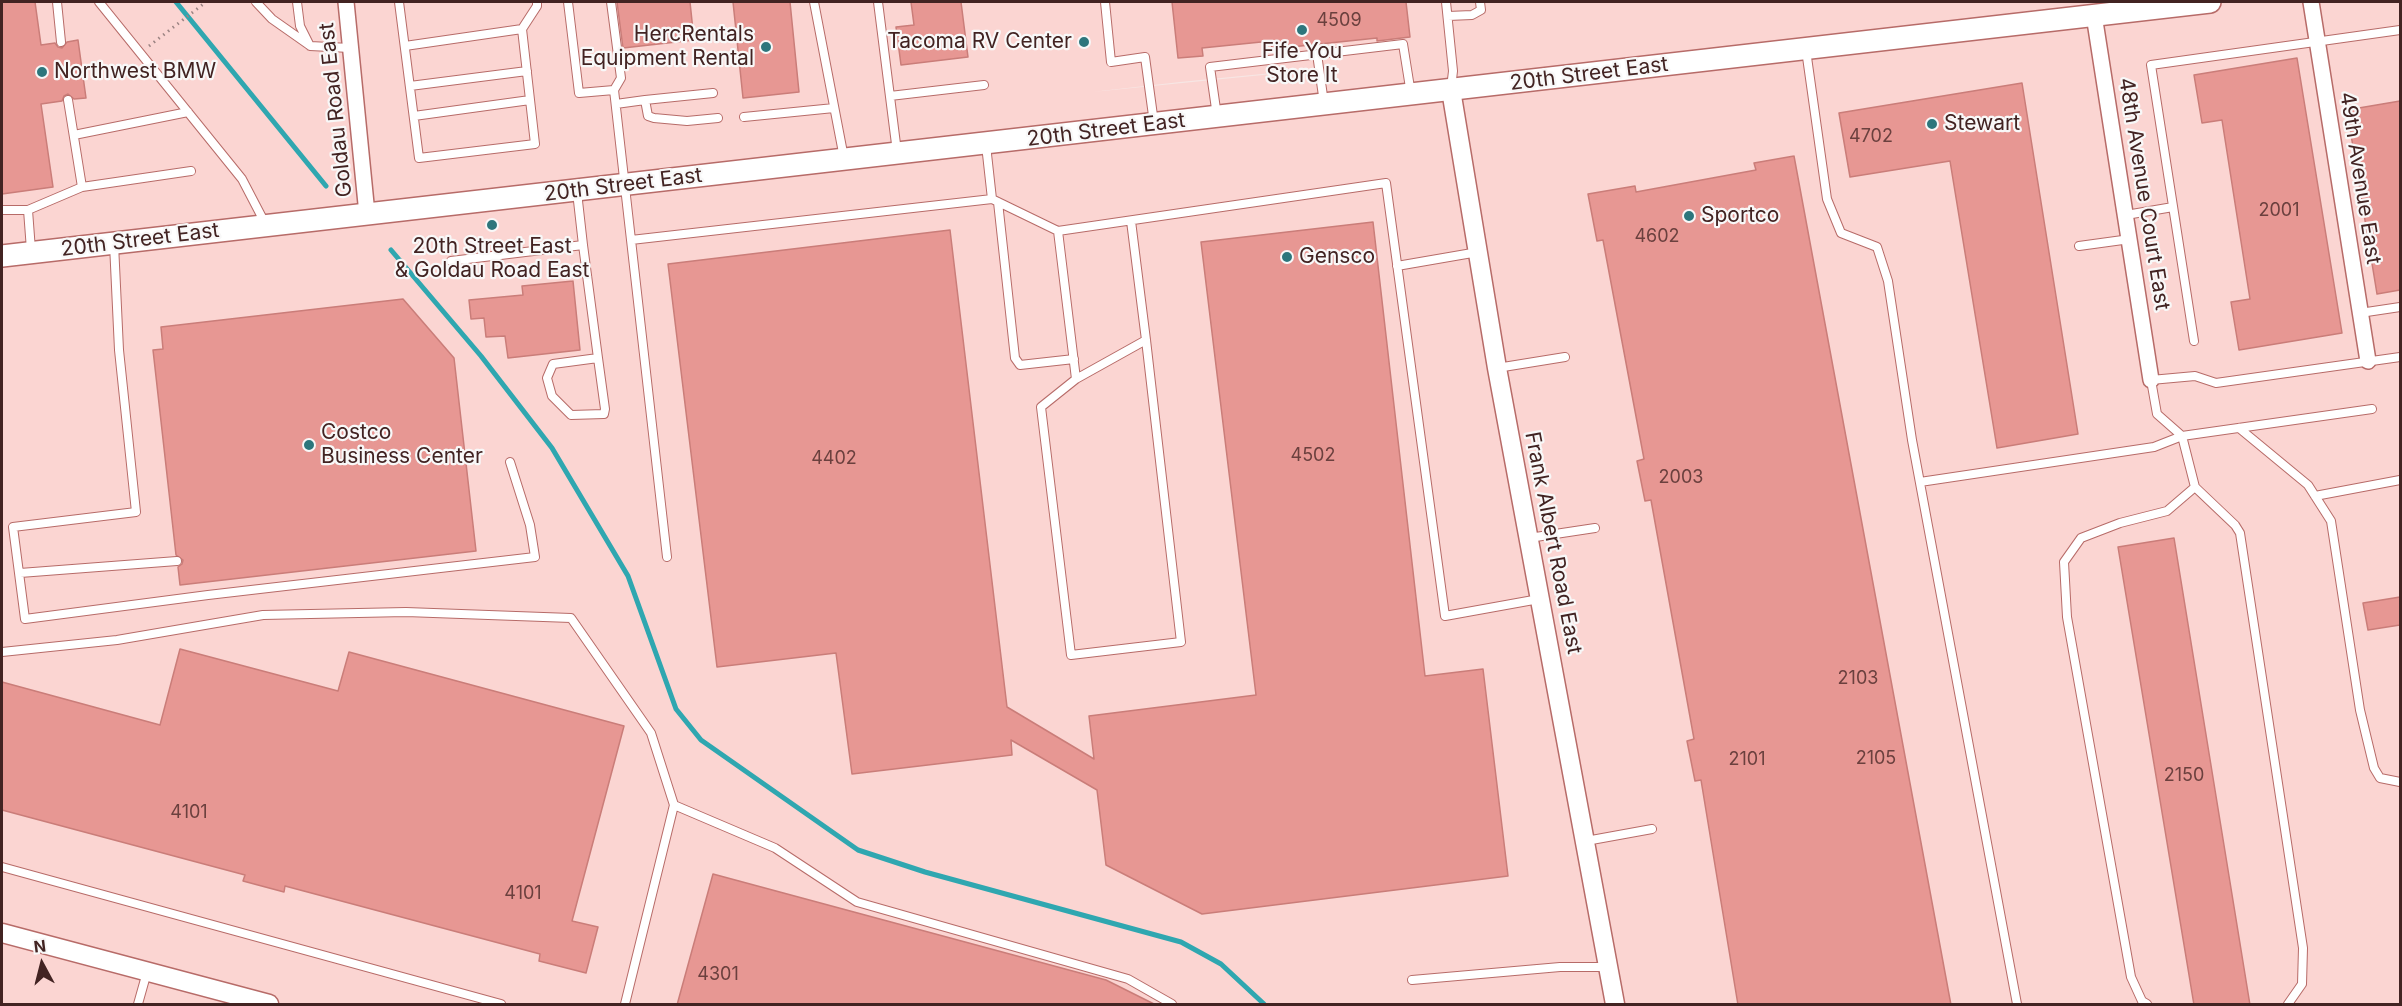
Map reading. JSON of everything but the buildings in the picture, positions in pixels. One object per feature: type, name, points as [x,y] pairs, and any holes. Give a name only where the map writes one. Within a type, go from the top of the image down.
[{"type":"main road","name":"20th Street East","points":[[2,256],[1806,49],[2094,15],[2132,6],[2210,2]]},
{"type":"street","name":"Goldau Road East","points":[[346,2],[367,214]]},
{"type":"street","name":"49th Avenue East","points":[[2311,2],[2368,361]]},
{"type":"street","name":"48th Avenue Court East","points":[[2094,15],[2151,380]]},
{"type":"street","name":"Frank Albert Road East","points":[[1451,90],[1497,368],[1615,1005]]},
{"type":"street","points":[[2,933],[147,972],[235,1000],[268,1005]]},
{"type":"lane","points":[[57,2],[61,42]]},
{"type":"lane","points":[[99,2],[242,179],[267,226]]},
{"type":"lane","points":[[256,2],[272,19],[310,46],[350,48]]},
{"type":"lane","points":[[297,2],[300,27],[310,46]]},
{"type":"lane","points":[[402,2],[419,158],[535,144],[522,29],[537,6],[537,2]]},
{"type":"lane","points":[[568,2],[579,93],[614,90]]},
{"type":"lane","points":[[612,2],[621,78],[614,90],[667,557]]},
{"type":"lane","points":[[814,2],[844,160]]},
{"type":"lane","points":[[878,2],[897,154]]},
{"type":"lane","points":[[1105,2],[1111,62],[1145,57],[1154,124]]},
{"type":"lane","points":[[1446,2],[1453,71],[1451,90]]},
{"type":"lane","points":[[1448,16],[1472,15],[1481,10],[1480,2]]},
{"type":"lane","points":[[405,46],[522,29]]},
{"type":"lane","points":[[2194,341],[2151,65],[2400,30]]},
{"type":"lane","points":[[1217,117],[1210,67],[1403,44],[1411,95]]},
{"type":"lane","points":[[1806,49],[1827,199],[1841,233],[1877,247],[1888,281],[1920,482],[2017,1005]]},
{"type":"lane","points":[[1317,54],[1325,105]]},
{"type":"lane","points":[[410,86],[527,71]]},
{"type":"lane","points":[[890,96],[984,85]]},
{"type":"lane","points":[[616,104],[713,93]]},
{"type":"lane","points":[[68,100],[82,187]]},
{"type":"lane","points":[[414,116],[530,100]]},
{"type":"lane","points":[[645,100],[648,116],[654,118],[687,121],[718,118]]},
{"type":"lane","points":[[744,117],[834,108]]},
{"type":"lane","points":[[74,135],[188,112]]},
{"type":"lane","points":[[986,144],[1015,358],[1020,365],[1074,359]]},
{"type":"lane","points":[[2,210],[28,210],[82,187],[191,171]]},
{"type":"lane","points":[[631,240],[995,200],[1059,231],[1386,183],[1445,616],[1540,599]]},
{"type":"lane","points":[[576,191],[605,409],[603,414],[571,415],[552,396],[547,378],[553,364],[598,358]]},
{"type":"lane","points":[[2126,215],[2173,207]]},
{"type":"lane","points":[[28,210],[32,253]]},
{"type":"lane","points":[[1131,221],[1146,340],[1181,642],[1071,655],[1041,408],[1076,379],[1146,340]]},
{"type":"lane","points":[[1059,231],[1076,379]]},
{"type":"lane","points":[[2079,246],[2130,239]]},
{"type":"lane","points":[[114,243],[119,350],[136,512],[13,527],[25,619],[535,556],[530,525],[510,462]]},
{"type":"lane","points":[[451,261],[584,245]]},
{"type":"lane","points":[[1397,266],[1478,252]]},
{"type":"lane","points":[[2360,313],[2400,308]]},
{"type":"lane","points":[[1497,368],[1565,357]]},
{"type":"lane","points":[[2288,1005],[2302,984],[2303,948],[2240,533],[2235,525],[2195,487],[2181,436],[2157,414],[2151,380],[2194,376],[2216,383],[2400,357]]},
{"type":"lane","points":[[1920,482],[2154,447],[2181,436],[2372,409]]},
{"type":"lane","points":[[2239,428],[2308,484],[2331,521],[2360,710],[2374,768],[2380,778],[2400,782]]},
{"type":"lane","points":[[2315,496],[2400,480]]},
{"type":"lane","points":[[2147,1005],[2142,1001],[2130,977],[2067,616],[2064,562],[2081,538],[2120,523],[2167,511],[2195,487]]},
{"type":"lane","points":[[1529,538],[1595,528]]},
{"type":"lane","points":[[20,573],[177,561]]},
{"type":"lane","points":[[2,652],[117,640],[263,615],[406,612],[571,618],[651,733],[674,805],[625,1005]]},
{"type":"lane","points":[[674,805],[775,848],[857,902],[1128,979],[1172,1005]]},
{"type":"lane","points":[[1586,841],[1652,829]]},
{"type":"lane","points":[[2,867],[501,1005]]},
{"type":"lane","points":[[1412,980],[1560,967],[1609,967]]},
{"type":"lane","points":[[138,1005],[147,972]]},
{"type":"path","points":[[140,52],[206,2]]},
{"type":"shaded area","points":[[2,2],[2400,2],[2400,1004],[2,1004]],"holes":[[[1303,71],[1092,92],[1180,82]]]},
{"type":"waterway","points":[[176,2],[326,186]]},
{"type":"waterway","points":[[391,250],[481,356],[552,448],[628,576],[676,709],[701,740],[858,850],[925,872],[1181,942],[1221,964],[1264,1004]]},
{"type":"place","name":"Fife You Store It","points":[[1302,30]]},
{"type":"place","name":"Tacoma RV Center","points":[[1084,42]]},
{"type":"place","name":"HercRentals Equipment Rental","points":[[766,47]]},
{"type":"place","name":"Northwest BMW","points":[[42,72]]},
{"type":"place","name":"Stewart","points":[[1932,124]]},
{"type":"place","name":"Sportco","points":[[1689,216]]},
{"type":"place","name":"20th Street East & Goldau Road East","points":[[492,225]]},
{"type":"place","name":"Gensco","points":[[1287,257]]},
{"type":"place","name":"Costco Business Center","points":[[309,445]]}]
